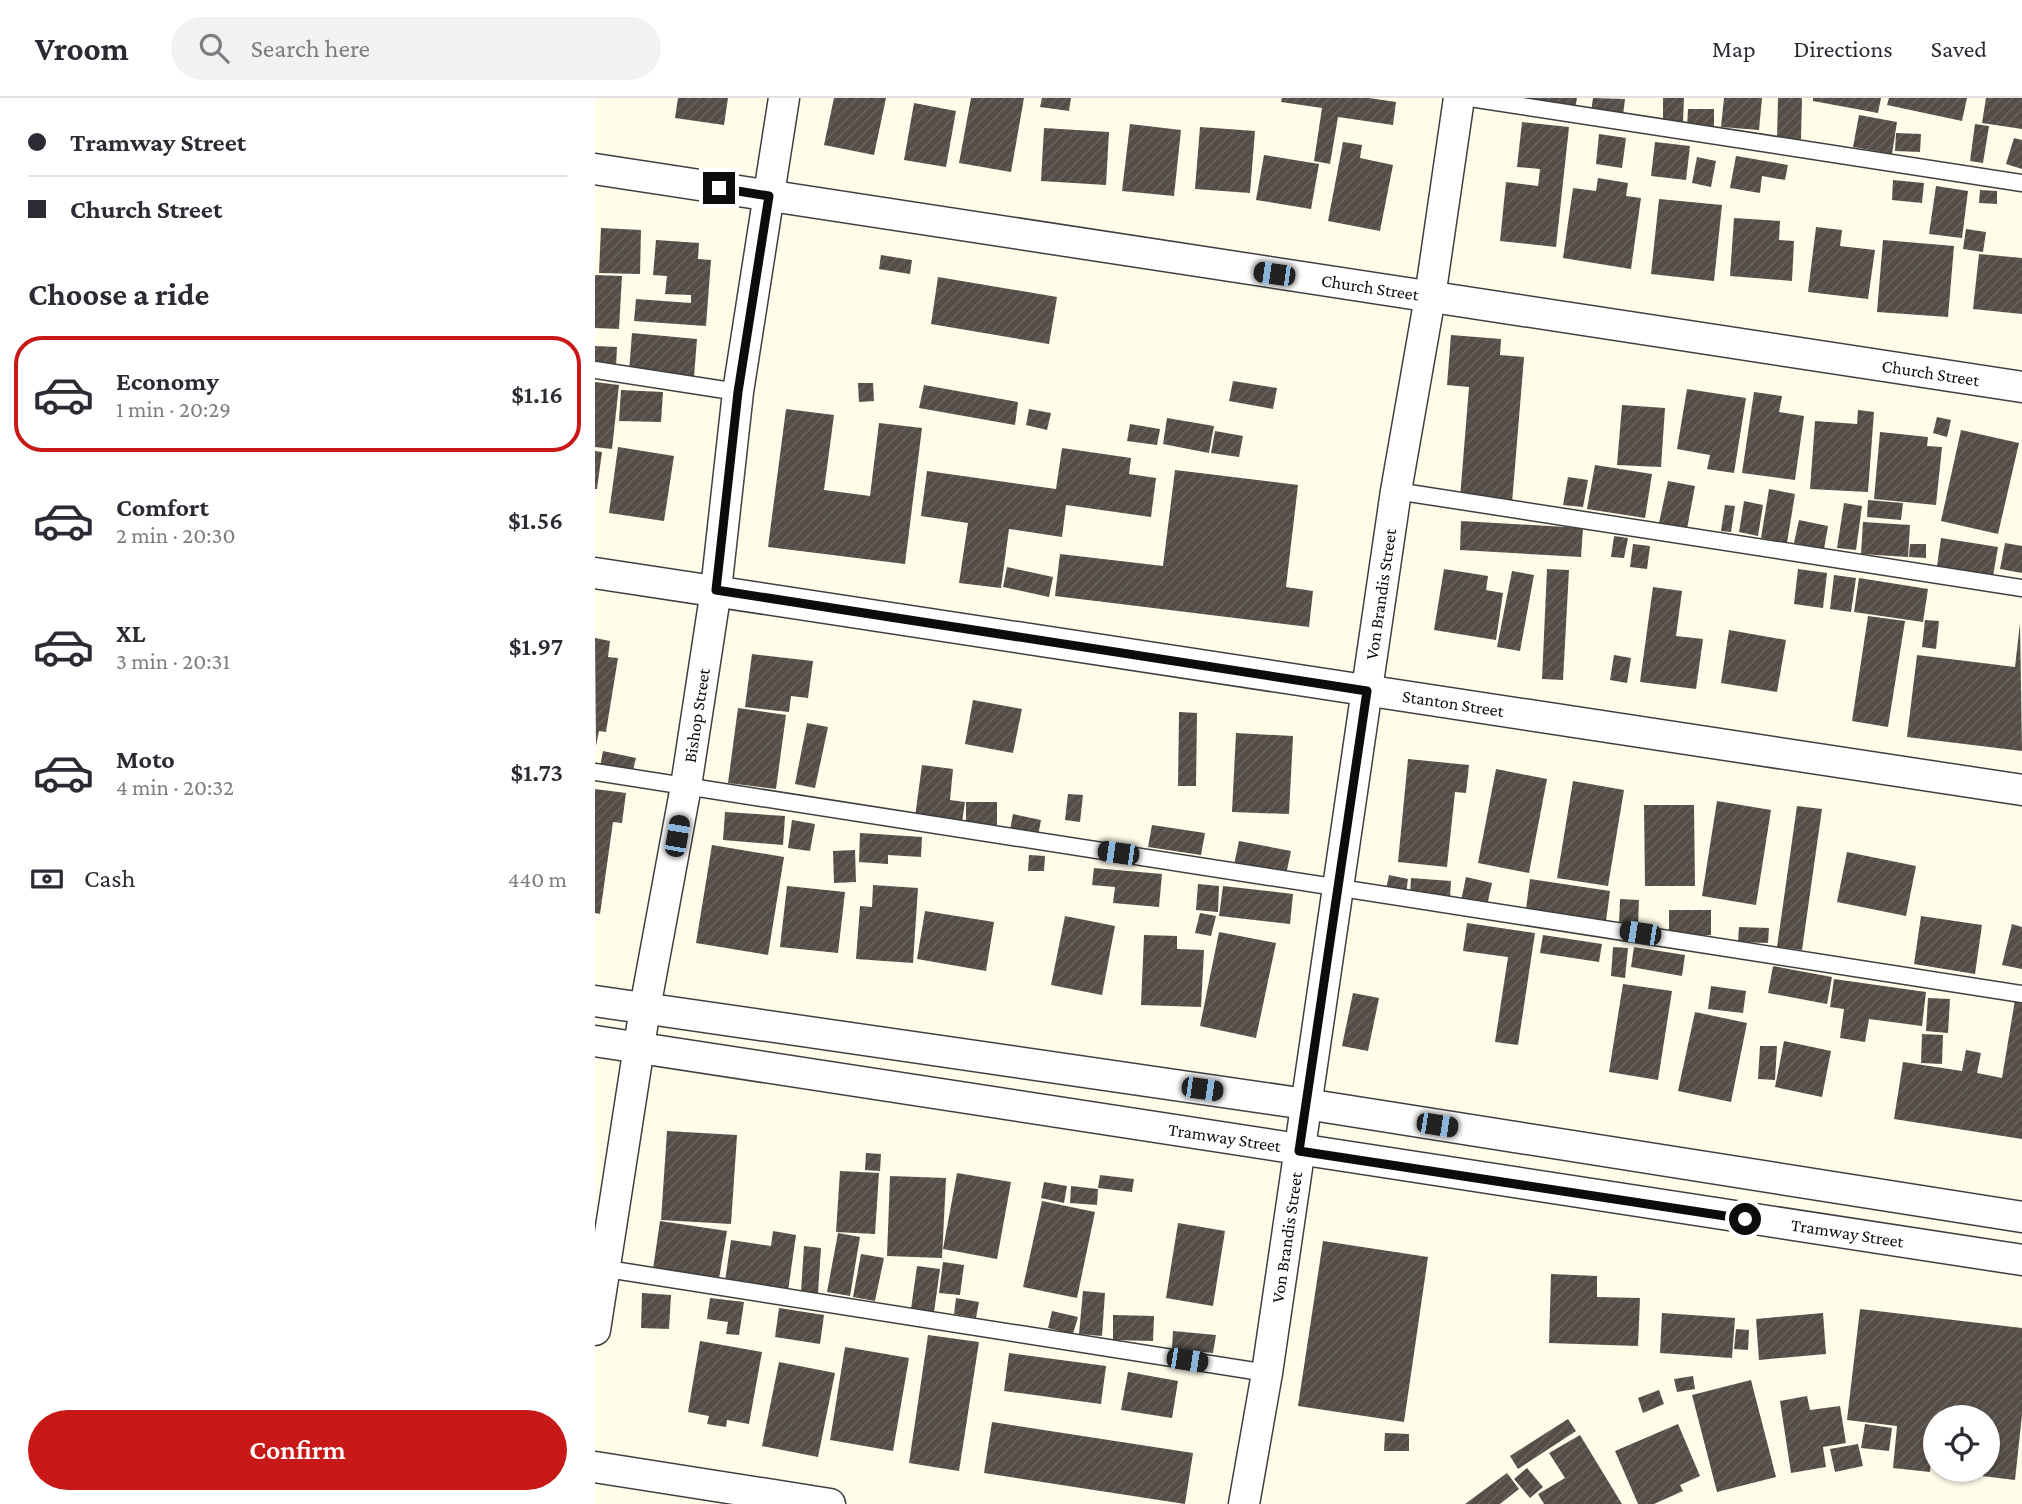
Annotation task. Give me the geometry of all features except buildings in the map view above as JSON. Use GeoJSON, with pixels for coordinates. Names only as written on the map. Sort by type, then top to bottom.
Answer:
{"type":"FeatureCollection","features":[{"type":"Feature","properties":{"kind":"street","name":"Bishop Street"},"geometry":{"type":"LineString","coordinates":[[595,1330],[600,1268],[686,786],[716,590],[738,392],[784,98]]}},
{"type":"Feature","properties":{"kind":"street","name":"Von Brandis Street"},"geometry":{"type":"LineString","coordinates":[[1244,1504],[1267,1373],[1395,491],[1430,297],[1459,98]]}},
{"type":"Feature","properties":{"kind":"street","name":"Church Street"},"geometry":{"type":"LineString","coordinates":[[595,169],[2022,387]]}},
{"type":"Feature","properties":{"kind":"street","name":"Stanton Street"},"geometry":{"type":"LineString","coordinates":[[595,573],[2022,790]]}},
{"type":"Feature","properties":{"kind":"street"},"geometry":{"type":"LineString","coordinates":[[595,1000],[969,1057],[1306,1104],[2022,1217]]}},
{"type":"Feature","properties":{"kind":"street","name":"Tramway Street"},"geometry":{"type":"LineString","coordinates":[[595,1041],[964,1100],[2022,1260]]}},
{"type":"Feature","properties":{"kind":"street"},"geometry":{"type":"LineString","coordinates":[[964,1100],[969,1057]]}},
{"type":"Feature","properties":{"kind":"street"},"geometry":{"type":"LineString","coordinates":[[1718,1215],[1728,1170]]}},
{"type":"Feature","properties":{"kind":"street"},"geometry":{"type":"LineString","coordinates":[[1880,1240],[1884,1196]]}},
{"type":"Feature","properties":{"kind":"street"},"geometry":{"type":"LineString","coordinates":[[595,1467],[830,1504]]}},
{"type":"Feature","properties":{"kind":"lane"},"geometry":{"type":"LineString","coordinates":[[1471,98],[2022,183]]}},
{"type":"Feature","properties":{"kind":"lane"},"geometry":{"type":"LineString","coordinates":[[595,370],[738,392]]}},
{"type":"Feature","properties":{"kind":"lane"},"geometry":{"type":"LineString","coordinates":[[1395,491],[2022,588]]}},
{"type":"Feature","properties":{"kind":"lane"},"geometry":{"type":"LineString","coordinates":[[595,772],[843,813],[1337,886],[2022,994]]}},
{"type":"Feature","properties":{"kind":"lane"},"geometry":{"type":"LineString","coordinates":[[600,1268],[1267,1373]]}},
{"type":"Feature","properties":{"kind":"route"},"geometry":{"type":"LineString","coordinates":[[719,188],[769,196],[738,392],[716,590],[1367,691],[1299,1151],[1745,1219]]}}]}
